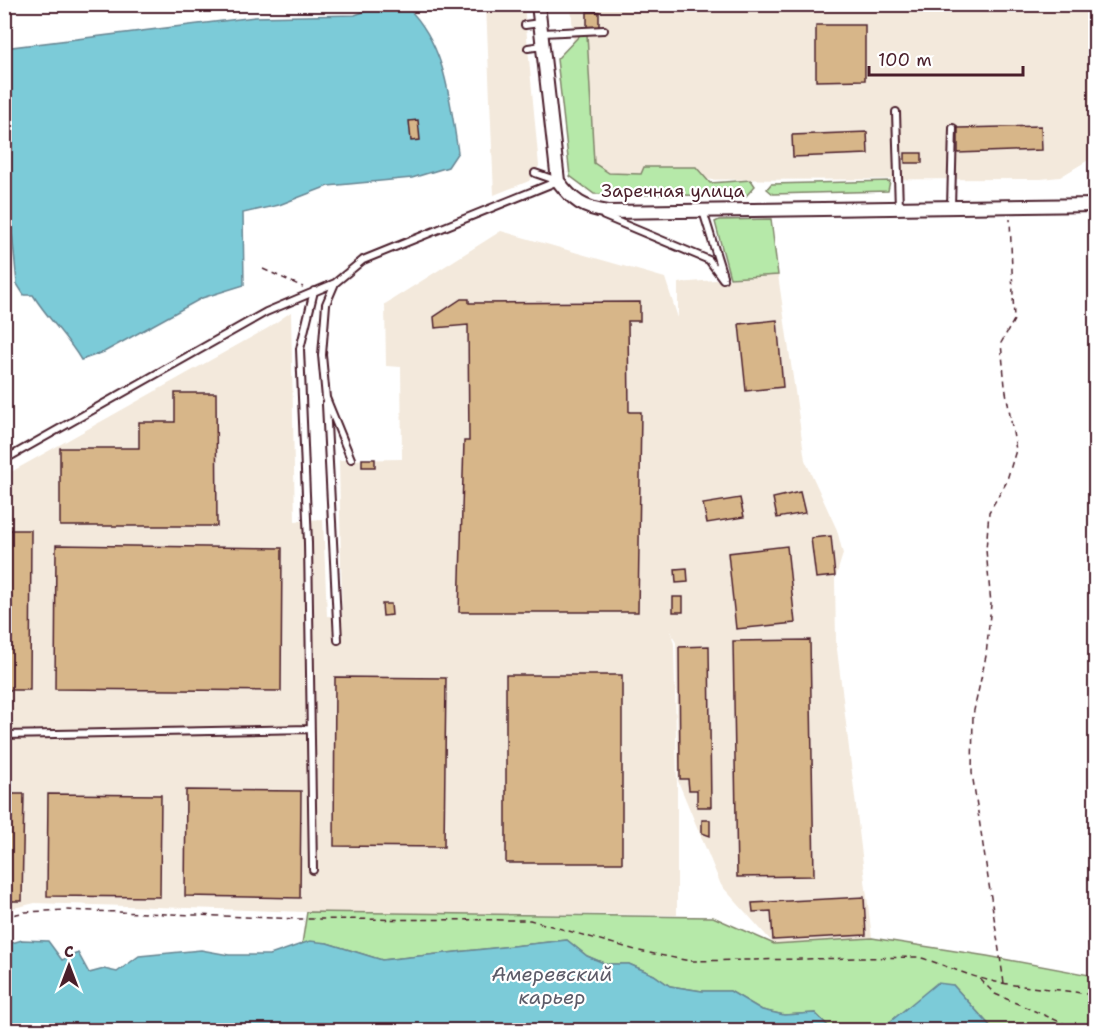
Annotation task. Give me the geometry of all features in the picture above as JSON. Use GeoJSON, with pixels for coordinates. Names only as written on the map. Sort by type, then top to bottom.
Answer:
{"type":"FeatureCollection","features":[{"type":"Feature","properties":{"kind":"street"},"geometry":{"type":"LineString","coordinates":[[538,4],[558,181]]}},
{"type":"Feature","properties":{"kind":"street","name":"Заречная улица"},"geometry":{"type":"LineString","coordinates":[[558,181],[572,199],[586,208],[608,212],[1095,205]]}},
{"type":"Feature","properties":{"kind":"lane"},"geometry":{"type":"LineString","coordinates":[[525,25],[541,28],[603,30]]}},
{"type":"Feature","properties":{"kind":"lane"},"geometry":{"type":"LineString","coordinates":[[528,48],[542,46]]}},
{"type":"Feature","properties":{"kind":"lane"},"geometry":{"type":"LineString","coordinates":[[897,112],[899,208]]}},
{"type":"Feature","properties":{"kind":"lane"},"geometry":{"type":"LineString","coordinates":[[951,207],[953,128]]}},
{"type":"Feature","properties":{"kind":"lane"},"geometry":{"type":"LineString","coordinates":[[534,173],[558,181]]}},
{"type":"Feature","properties":{"kind":"lane"},"geometry":{"type":"LineString","coordinates":[[4,460],[267,312],[335,283],[363,260],[558,181]]}},
{"type":"Feature","properties":{"kind":"lane"},"geometry":{"type":"LineString","coordinates":[[586,208],[708,260],[723,279],[703,211]]}},
{"type":"Feature","properties":{"kind":"lane"},"geometry":{"type":"LineString","coordinates":[[335,283],[326,304],[322,355],[338,640]]}},
{"type":"Feature","properties":{"kind":"lane"},"geometry":{"type":"LineString","coordinates":[[313,870],[308,543],[300,349],[314,291]]}},
{"type":"Feature","properties":{"kind":"lane"},"geometry":{"type":"LineString","coordinates":[[326,398],[351,459]]}},
{"type":"Feature","properties":{"kind":"lane"},"geometry":{"type":"LineString","coordinates":[[4,735],[310,729]]}},
{"type":"Feature","properties":{"kind":"path"},"geometry":{"type":"LineString","coordinates":[[1004,983],[972,772],[972,726],[986,656],[991,604],[986,550],[989,512],[1006,483],[1016,450],[1000,343],[1014,320],[1009,206]]}},
{"type":"Feature","properties":{"kind":"path"},"geometry":{"type":"LineString","coordinates":[[263,269],[314,291]]}},
{"type":"Feature","properties":{"kind":"path"},"geometry":{"type":"LineString","coordinates":[[4,917],[25,912],[66,910],[298,919],[530,921],[639,951],[690,961],[918,957],[945,964],[979,978],[1095,996]]}},
{"type":"Feature","properties":{"kind":"path"},"geometry":{"type":"LineString","coordinates":[[979,978],[995,994],[1079,1030]]}},
{"type":"Feature","properties":{"kind":"shaded area"},"geometry":{"type":"Polygon","coordinates":[[[486,5],[524,5],[539,166],[529,181],[494,195],[486,5]]]}},
{"type":"Feature","properties":{"kind":"shaded area"},"geometry":{"type":"Polygon","coordinates":[[[571,5],[1095,5],[1095,159],[1090,159],[1060,177],[1041,179],[604,180],[582,166],[571,5]]]}},
{"type":"Feature","properties":{"kind":"shaded area"},"geometry":{"type":"Polygon","coordinates":[[[501,231],[665,278],[678,318],[678,283],[778,275],[805,460],[837,530],[843,554],[835,579],[836,641],[872,938],[774,944],[721,885],[678,781],[676,643],[670,629],[674,644],[677,915],[307,912],[35,903],[5,910],[4,476],[268,328],[291,312],[295,521],[323,519],[327,616],[342,617],[339,460],[402,459],[401,367],[386,366],[385,304],[501,231]]]}},
{"type":"Feature","properties":{"kind":"green space"},"geometry":{"type":"Polygon","coordinates":[[[581,34],[587,34],[594,163],[609,173],[641,174],[644,167],[696,167],[710,183],[751,180],[755,186],[746,196],[594,194],[570,176],[557,59],[581,34]]]}},
{"type":"Feature","properties":{"kind":"green space"},"geometry":{"type":"Polygon","coordinates":[[[890,181],[888,191],[773,194],[767,189],[771,184],[890,181]]]}},
{"type":"Feature","properties":{"kind":"green space"},"geometry":{"type":"Polygon","coordinates":[[[771,219],[778,275],[730,278],[715,222],[771,219]]]}},
{"type":"Feature","properties":{"kind":"green space"},"geometry":{"type":"Polygon","coordinates":[[[307,912],[713,917],[774,944],[872,938],[1095,976],[1095,1030],[992,1028],[953,985],[880,1030],[832,1030],[815,1013],[784,1015],[762,1010],[730,991],[702,991],[670,986],[654,975],[629,964],[606,964],[587,956],[567,940],[382,960],[327,943],[302,944],[307,912]]]}},
{"type":"Feature","properties":{"kind":"water"},"geometry":{"type":"Polygon","coordinates":[[[407,7],[420,22],[430,39],[438,56],[449,94],[458,152],[448,167],[412,178],[328,186],[279,205],[243,213],[244,285],[202,298],[104,352],[81,360],[33,295],[24,295],[17,284],[5,177],[4,48],[255,17],[355,15],[374,8],[407,7]]]}},
{"type":"Feature","properties":{"kind":"water","name":"Амеревский карьер"},"geometry":{"type":"Polygon","coordinates":[[[22,940],[48,941],[62,960],[78,953],[89,973],[104,969],[117,972],[139,956],[201,950],[229,955],[270,955],[310,941],[327,943],[382,960],[567,940],[587,956],[606,964],[629,964],[654,975],[670,986],[702,991],[730,991],[762,1010],[784,1015],[815,1013],[832,1030],[5,1030],[5,945],[22,940]]]}},
{"type":"Feature","properties":{"kind":"water"},"geometry":{"type":"Polygon","coordinates":[[[937,983],[953,985],[992,1028],[1003,1030],[880,1030],[937,983]]]}},
{"type":"Feature","properties":{"kind":"building"},"geometry":{"type":"Polygon","coordinates":[[[587,12],[599,12],[599,27],[587,27],[587,12]]]}},
{"type":"Feature","properties":{"kind":"building"},"geometry":{"type":"Polygon","coordinates":[[[816,25],[865,25],[865,80],[816,81],[816,25]]]}},
{"type":"Feature","properties":{"kind":"building"},"geometry":{"type":"Polygon","coordinates":[[[418,120],[420,140],[411,141],[409,121],[418,120]]]}},
{"type":"Feature","properties":{"kind":"building"},"geometry":{"type":"Polygon","coordinates":[[[1041,126],[1042,150],[958,153],[958,128],[1041,126]]]}},
{"type":"Feature","properties":{"kind":"building"},"geometry":{"type":"Polygon","coordinates":[[[867,132],[868,154],[793,157],[792,135],[867,132]]]}},
{"type":"Feature","properties":{"kind":"building"},"geometry":{"type":"Polygon","coordinates":[[[905,153],[922,153],[922,163],[905,163],[905,153]]]}},
{"type":"Feature","properties":{"kind":"building"},"geometry":{"type":"Polygon","coordinates":[[[461,299],[469,299],[469,303],[640,302],[640,321],[628,321],[629,412],[641,412],[638,612],[459,612],[464,441],[469,441],[468,325],[435,328],[434,317],[461,299]]]}},
{"type":"Feature","properties":{"kind":"building"},"geometry":{"type":"Polygon","coordinates":[[[777,320],[783,387],[746,391],[739,324],[777,320]]]}},
{"type":"Feature","properties":{"kind":"building"},"geometry":{"type":"Polygon","coordinates":[[[175,393],[216,393],[217,526],[60,526],[60,448],[139,448],[139,422],[175,422],[175,393]]]}},
{"type":"Feature","properties":{"kind":"building"},"geometry":{"type":"Polygon","coordinates":[[[362,459],[375,459],[375,467],[362,467],[362,459]]]}},
{"type":"Feature","properties":{"kind":"building"},"geometry":{"type":"Polygon","coordinates":[[[800,492],[805,513],[777,518],[773,498],[800,492]]]}},
{"type":"Feature","properties":{"kind":"building"},"geometry":{"type":"Polygon","coordinates":[[[740,498],[744,517],[707,523],[703,504],[740,498]]]}},
{"type":"Feature","properties":{"kind":"building"},"geometry":{"type":"Polygon","coordinates":[[[4,530],[31,530],[30,690],[4,690],[4,530]]]}},
{"type":"Feature","properties":{"kind":"building"},"geometry":{"type":"Polygon","coordinates":[[[831,536],[835,576],[816,578],[811,538],[831,536]]]}},
{"type":"Feature","properties":{"kind":"building"},"geometry":{"type":"Polygon","coordinates":[[[56,545],[282,548],[281,691],[55,689],[56,545]]]}},
{"type":"Feature","properties":{"kind":"building"},"geometry":{"type":"Polygon","coordinates":[[[787,546],[795,623],[736,629],[728,553],[787,546]]]}},
{"type":"Feature","properties":{"kind":"building"},"geometry":{"type":"Polygon","coordinates":[[[687,568],[688,582],[676,583],[675,569],[687,568]]]}},
{"type":"Feature","properties":{"kind":"building"},"geometry":{"type":"Polygon","coordinates":[[[673,597],[683,597],[683,612],[673,612],[673,597]]]}},
{"type":"Feature","properties":{"kind":"building"},"geometry":{"type":"Polygon","coordinates":[[[382,604],[391,604],[392,615],[383,616],[382,604]]]}},
{"type":"Feature","properties":{"kind":"building"},"geometry":{"type":"Polygon","coordinates":[[[810,640],[814,876],[737,877],[733,641],[810,640]]]}},
{"type":"Feature","properties":{"kind":"building"},"geometry":{"type":"Polygon","coordinates":[[[709,646],[711,807],[697,807],[697,790],[689,790],[688,779],[680,779],[679,647],[709,646]]]}},
{"type":"Feature","properties":{"kind":"building"},"geometry":{"type":"Polygon","coordinates":[[[506,675],[622,675],[622,863],[506,863],[506,675]]]}},
{"type":"Feature","properties":{"kind":"building"},"geometry":{"type":"Polygon","coordinates":[[[335,677],[446,678],[444,847],[334,846],[335,677]]]}},
{"type":"Feature","properties":{"kind":"building"},"geometry":{"type":"Polygon","coordinates":[[[186,790],[301,791],[300,898],[185,896],[186,790]]]}},
{"type":"Feature","properties":{"kind":"building"},"geometry":{"type":"Polygon","coordinates":[[[4,794],[24,794],[22,901],[4,901],[4,794]]]}},
{"type":"Feature","properties":{"kind":"building"},"geometry":{"type":"Polygon","coordinates":[[[48,794],[161,795],[160,897],[47,896],[48,794]]]}},
{"type":"Feature","properties":{"kind":"building"},"geometry":{"type":"Polygon","coordinates":[[[702,820],[710,820],[710,836],[702,833],[702,820]]]}},
{"type":"Feature","properties":{"kind":"building"},"geometry":{"type":"Polygon","coordinates":[[[864,897],[866,935],[773,940],[771,911],[753,912],[752,903],[864,897]]]}}]}
